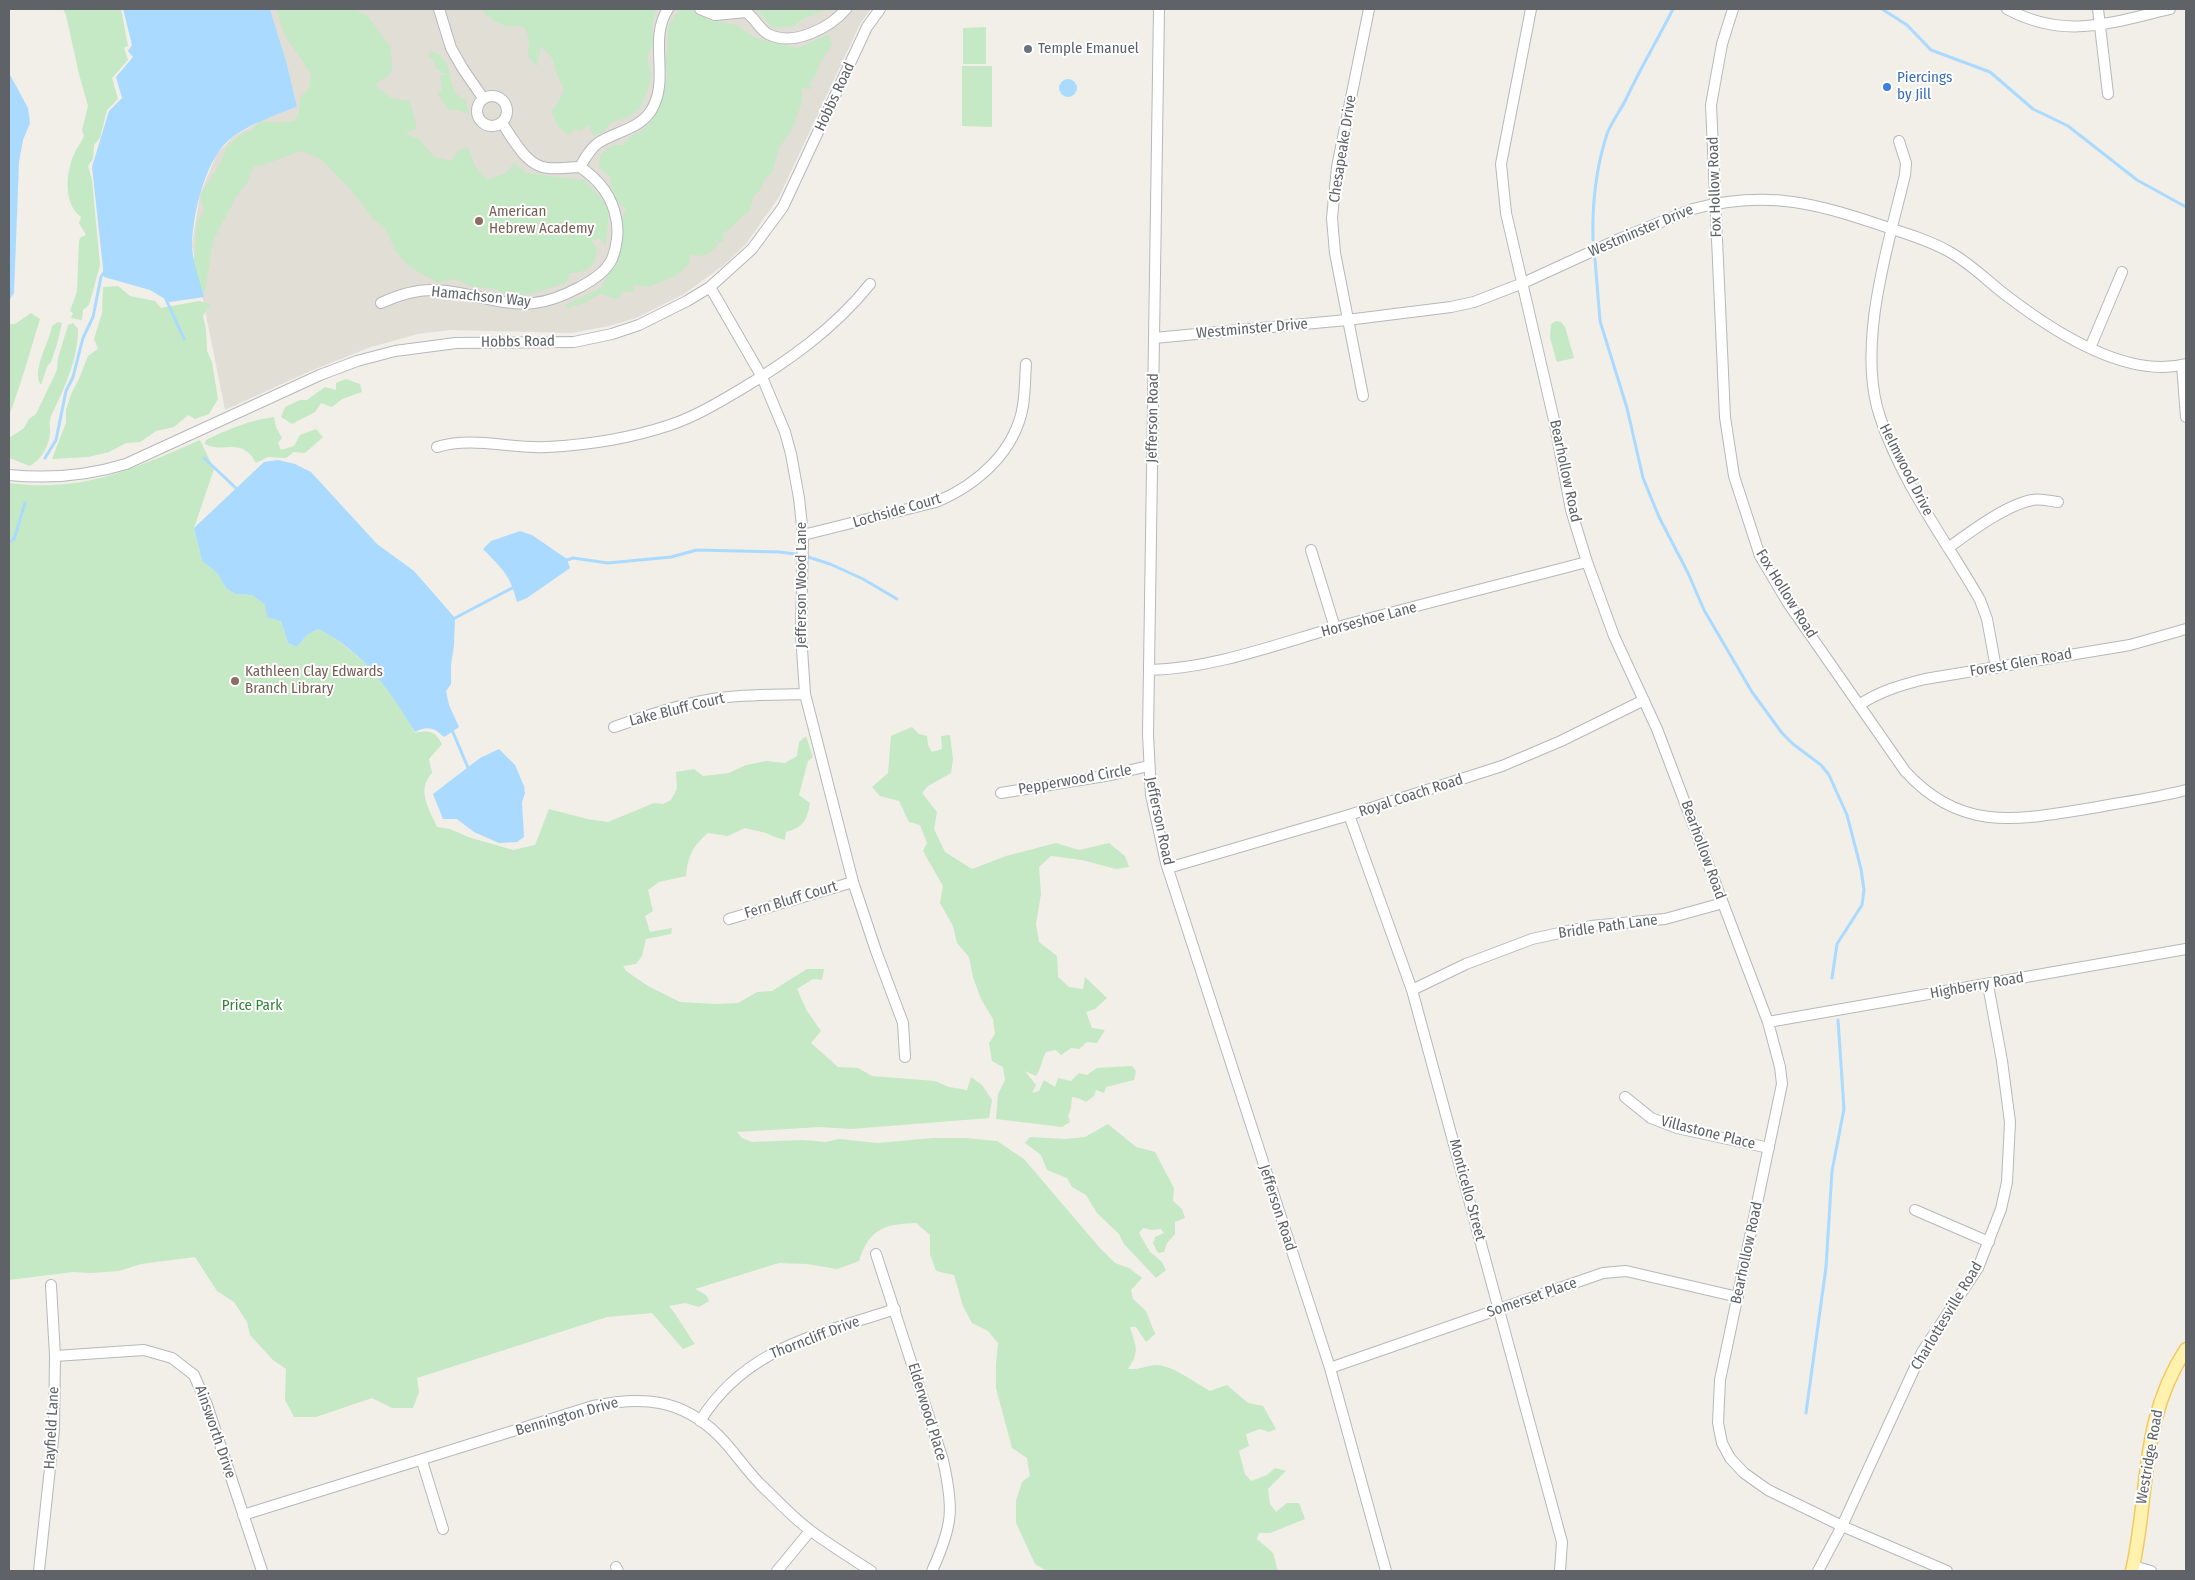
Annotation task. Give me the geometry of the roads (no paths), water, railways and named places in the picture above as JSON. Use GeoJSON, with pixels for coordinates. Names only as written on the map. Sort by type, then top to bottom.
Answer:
{"type":"FeatureCollection","features":[{"type":"Feature","properties":{"kind":"main road","name":"Westridge Road"},"geometry":{"type":"LineString","coordinates":[[2133,1569],[2147,1458],[2155,1416],[2170,1378],[2186,1350]]}},
{"type":"Feature","properties":{"kind":"street"},"geometry":{"type":"LineString","coordinates":[[439,9],[451,48],[462,69],[484,98]]}},
{"type":"Feature","properties":{"kind":"street"},"geometry":{"type":"LineString","coordinates":[[502,123],[534,164],[548,168],[580,167],[598,143],[641,122],[653,108],[660,80],[660,29],[668,9]]}},
{"type":"Feature","properties":{"kind":"street"},"geometry":{"type":"LineString","coordinates":[[700,9],[715,15],[746,12],[764,32],[786,39],[814,32],[846,9]]}},
{"type":"Feature","properties":{"kind":"street","name":"Hobbs Road"},"geometry":{"type":"LineString","coordinates":[[9,475],[66,476],[101,471],[126,464],[320,375],[358,361],[395,351],[456,343],[574,342],[612,334],[665,313],[710,287],[752,250],[783,207],[867,27],[880,9]]}},
{"type":"Feature","properties":{"kind":"street","name":"Jefferson Road"},"geometry":{"type":"LineString","coordinates":[[1159,9],[1148,766],[1151,795],[1168,868],[1330,1368],[1386,1571]]}},
{"type":"Feature","properties":{"kind":"street","name":"Chesapeake Drive"},"geometry":{"type":"LineString","coordinates":[[1363,396],[1335,253],[1332,218],[1337,166],[1366,9]]}},
{"type":"Feature","properties":{"kind":"street","name":"Bearhollow Road"},"geometry":{"type":"LineString","coordinates":[[1531,9],[1510,110],[1502,164],[1506,213],[1554,420],[1571,510],[1587,562],[1614,636],[1657,729],[1768,1022],[1780,1067],[1782,1084],[1720,1380],[1718,1423],[1722,1443],[1730,1458],[1744,1473],[1768,1490],[1842,1526],[1947,1571]]}},
{"type":"Feature","properties":{"kind":"street","name":"Fox Hollow Road"},"geometry":{"type":"LineString","coordinates":[[1732,9],[1722,44],[1711,105],[1725,417],[1734,476],[1760,556],[1788,603],[1905,771],[1920,787],[1963,812],[1998,819],[2034,817],[2186,790]]}},
{"type":"Feature","properties":{"kind":"street"},"geometry":{"type":"LineString","coordinates":[[2007,9],[2044,24],[2066,27],[2100,25],[2170,9]]}},
{"type":"Feature","properties":{"kind":"street"},"geometry":{"type":"LineString","coordinates":[[2098,9],[2108,94]]}},
{"type":"Feature","properties":{"kind":"street"},"geometry":{"type":"LineString","coordinates":[[498,97],[505,103],[508,112],[502,123],[490,127],[481,122],[477,107],[484,98],[498,97]]}},
{"type":"Feature","properties":{"kind":"street","name":"Helmwood Drive"},"geometry":{"type":"LineString","coordinates":[[1899,141],[1906,162],[1905,175],[1874,314],[1871,344],[1874,392],[1879,416],[1912,489],[1980,600],[1987,619],[1996,668]]}},
{"type":"Feature","properties":{"kind":"street","name":"Hamachson Way"},"geometry":{"type":"LineString","coordinates":[[381,303],[400,295],[432,290],[504,302],[535,304],[562,296],[594,279],[612,261],[617,240],[617,222],[604,189],[589,173],[580,167]]}},
{"type":"Feature","properties":{"kind":"street","name":"Westminster Drive"},"geometry":{"type":"LineString","coordinates":[[1154,338],[1347,320],[1451,307],[1474,302],[1523,283],[1665,219],[1716,203],[1770,198],[1795,201],[1857,216],[1922,238],[1949,251],[2043,321],[2111,358],[2139,365],[2184,364]]}},
{"type":"Feature","properties":{"kind":"street"},"geometry":{"type":"LineString","coordinates":[[2090,348],[2122,272]]}},
{"type":"Feature","properties":{"kind":"street"},"geometry":{"type":"LineString","coordinates":[[437,447],[456,442],[546,447],[597,442],[670,425],[696,415],[762,377],[830,327],[855,303],[870,284]]}},
{"type":"Feature","properties":{"kind":"street","name":"Jefferson Wood Lane"},"geometry":{"type":"LineString","coordinates":[[710,287],[762,377],[785,432],[791,454],[800,498],[803,535],[800,634],[806,694]]}},
{"type":"Feature","properties":{"kind":"street","name":"Lochside Court"},"geometry":{"type":"LineString","coordinates":[[803,535],[936,502],[952,495],[983,474],[998,458],[1014,434],[1023,407],[1026,364]]}},
{"type":"Feature","properties":{"kind":"street"},"geometry":{"type":"LineString","coordinates":[[2184,364],[2186,417]]}},
{"type":"Feature","properties":{"kind":"street"},"geometry":{"type":"LineString","coordinates":[[1948,548],[1978,526],[2017,505],[2033,499],[2058,502]]}},
{"type":"Feature","properties":{"kind":"street"},"geometry":{"type":"LineString","coordinates":[[1311,550],[1334,628]]}},
{"type":"Feature","properties":{"kind":"street","name":"Horseshoe Lane"},"geometry":{"type":"LineString","coordinates":[[1150,670],[1181,669],[1218,661],[1334,628],[1587,562]]}},
{"type":"Feature","properties":{"kind":"street","name":"Forest Glen Road"},"geometry":{"type":"LineString","coordinates":[[1859,705],[1874,695],[1894,686],[1925,679],[2130,645],[2186,629]]}},
{"type":"Feature","properties":{"kind":"street"},"geometry":{"type":"LineString","coordinates":[[806,694],[853,882],[903,1024],[905,1057]]}},
{"type":"Feature","properties":{"kind":"street","name":"Lake Bluff Court"},"geometry":{"type":"LineString","coordinates":[[614,727],[666,710],[732,696],[806,694]]}},
{"type":"Feature","properties":{"kind":"street","name":"Royal Coach Road"},"geometry":{"type":"LineString","coordinates":[[1168,868],[1349,815],[1502,766],[1561,741],[1644,700]]}},
{"type":"Feature","properties":{"kind":"street","name":"Pepperwood Circle"},"geometry":{"type":"LineString","coordinates":[[1001,793],[1111,775],[1148,766]]}},
{"type":"Feature","properties":{"kind":"street","name":"Monticello Street"},"geometry":{"type":"LineString","coordinates":[[1349,815],[1412,990],[1562,1542],[1560,1571]]}},
{"type":"Feature","properties":{"kind":"street","name":"Fern Bluff Court"},"geometry":{"type":"LineString","coordinates":[[729,918],[853,882]]}},
{"type":"Feature","properties":{"kind":"street","name":"Bridle Path Lane"},"geometry":{"type":"LineString","coordinates":[[1412,990],[1466,964],[1532,939],[1591,926],[1665,919],[1723,903]]}},
{"type":"Feature","properties":{"kind":"street","name":"Highberry Road"},"geometry":{"type":"LineString","coordinates":[[1768,1022],[2186,949]]}},
{"type":"Feature","properties":{"kind":"street","name":"Charlottesville Road"},"geometry":{"type":"LineString","coordinates":[[1818,1571],[1842,1526],[1922,1352],[1978,1268],[1989,1242],[2008,1182],[2010,1122],[2002,1061],[1988,984]]}},
{"type":"Feature","properties":{"kind":"street","name":"Villastone Place"},"geometry":{"type":"LineString","coordinates":[[1625,1097],[1651,1118],[1677,1128],[1769,1148]]}},
{"type":"Feature","properties":{"kind":"street"},"geometry":{"type":"LineString","coordinates":[[1915,1210],[1989,1242]]}},
{"type":"Feature","properties":{"kind":"street","name":"Elderwood Place"},"geometry":{"type":"LineString","coordinates":[[876,1254],[943,1460],[949,1486],[951,1516],[947,1535],[932,1571]]}},
{"type":"Feature","properties":{"kind":"street","name":"Somerset Place"},"geometry":{"type":"LineString","coordinates":[[1330,1368],[1500,1311],[1603,1273],[1626,1271],[1738,1296]]}},
{"type":"Feature","properties":{"kind":"street","name":"Hayfield Lane"},"geometry":{"type":"LineString","coordinates":[[39,1571],[54,1430],[55,1356],[51,1285]]}},
{"type":"Feature","properties":{"kind":"street","name":"Thorncliff Drive"},"geometry":{"type":"LineString","coordinates":[[700,1421],[713,1400],[740,1374],[757,1361],[781,1348],[895,1309]]}},
{"type":"Feature","properties":{"kind":"street","name":"Ainsworth Drive"},"geometry":{"type":"LineString","coordinates":[[55,1356],[144,1350],[172,1358],[194,1375],[208,1405],[262,1571]]}},
{"type":"Feature","properties":{"kind":"street","name":"Bennington Drive"},"geometry":{"type":"LineString","coordinates":[[243,1515],[422,1461],[593,1406],[621,1400],[655,1400],[681,1410],[700,1421],[718,1435],[760,1484],[810,1531],[871,1571]]}},
{"type":"Feature","properties":{"kind":"street"},"geometry":{"type":"LineString","coordinates":[[422,1461],[443,1529]]}},
{"type":"Feature","properties":{"kind":"street"},"geometry":{"type":"LineString","coordinates":[[777,1571],[810,1531]]}},
{"type":"Feature","properties":{"kind":"street"},"geometry":{"type":"LineString","coordinates":[[2133,1569],[2151,1571]]}},
{"type":"Feature","properties":{"kind":"water"},"geometry":{"type":"Polygon","coordinates":[[[123,9],[270,9],[287,64],[297,107],[256,123],[234,136],[216,156],[203,185],[195,216],[192,251],[204,297],[170,302],[150,290],[104,277],[92,167],[109,111],[122,98],[116,77],[133,57],[128,51],[132,45],[123,9]]]}},
{"type":"Feature","properties":{"kind":"water"},"geometry":{"type":"Polygon","coordinates":[[[9,73],[28,108],[30,123],[23,140],[19,162],[14,293],[9,301],[9,73]]]}},
{"type":"Feature","properties":{"kind":"water"},"geometry":{"type":"Polygon","coordinates":[[[1068,79],[1074,82],[1077,88],[1074,94],[1068,97],[1062,94],[1059,88],[1062,82],[1068,79]]]}},
{"type":"Feature","properties":{"kind":"water"},"geometry":{"type":"Polygon","coordinates":[[[278,460],[295,464],[311,472],[377,544],[414,571],[455,618],[451,684],[446,691],[449,705],[459,727],[444,737],[431,728],[415,732],[374,673],[362,660],[334,638],[318,629],[307,635],[297,647],[288,643],[281,621],[267,617],[265,605],[252,595],[235,594],[226,588],[217,573],[202,561],[194,528],[264,462],[278,460]]]}},
{"type":"Feature","properties":{"kind":"water"},"geometry":{"type":"Polygon","coordinates":[[[520,531],[532,535],[567,559],[570,568],[527,598],[517,602],[508,578],[483,549],[491,541],[520,531]]]}},
{"type":"Feature","properties":{"kind":"water"},"geometry":{"type":"Polygon","coordinates":[[[499,749],[515,765],[524,786],[525,793],[522,802],[524,837],[517,842],[499,843],[474,832],[457,819],[443,819],[433,794],[480,758],[499,749]]]}},
{"type":"Feature","properties":{"kind":"waterway"},"geometry":{"type":"LineString","coordinates":[[1593,240],[1595,187],[1607,134],[1673,9]]}},
{"type":"Feature","properties":{"kind":"waterway"},"geometry":{"type":"LineString","coordinates":[[1882,9],[1907,25],[1931,50],[1990,72],[2033,109],[2068,126],[2137,180],[2186,207]]}},
{"type":"Feature","properties":{"kind":"waterway"},"geometry":{"type":"LineString","coordinates":[[1595,259],[1600,321],[1627,408],[1643,478],[1659,517],[1688,573],[1704,610],[1752,692],[1782,733],[1793,744],[1821,765],[1829,775],[1847,815],[1861,869],[1864,890],[1862,905],[1837,944],[1832,978]]}},
{"type":"Feature","properties":{"kind":"waterway"},"geometry":{"type":"LineString","coordinates":[[45,458],[56,440],[66,391],[73,377],[83,338],[93,317],[101,277],[105,271]]}},
{"type":"Feature","properties":{"kind":"waterway"},"geometry":{"type":"LineString","coordinates":[[165,297],[184,339]]}},
{"type":"Feature","properties":{"kind":"waterway"},"geometry":{"type":"LineString","coordinates":[[204,458],[238,490]]}},
{"type":"Feature","properties":{"kind":"waterway"},"geometry":{"type":"LineString","coordinates":[[9,542],[14,539],[25,503]]}},
{"type":"Feature","properties":{"kind":"waterway"},"geometry":{"type":"LineString","coordinates":[[564,561],[573,558],[608,563],[671,557],[697,550],[780,552],[802,555],[830,564],[863,579],[897,599]]}},
{"type":"Feature","properties":{"kind":"waterway"},"geometry":{"type":"LineString","coordinates":[[453,619],[516,586]]}},
{"type":"Feature","properties":{"kind":"waterway"},"geometry":{"type":"LineString","coordinates":[[452,730],[469,770]]}},
{"type":"Feature","properties":{"kind":"waterway"},"geometry":{"type":"LineString","coordinates":[[1806,1413],[1826,1267],[1832,1171],[1844,1109],[1838,1020]]}},
{"type":"Feature","properties":{"kind":"place","name":"Temple Emanuel"},"geometry":{"type":"Point","coordinates":[1028,49]}},
{"type":"Feature","properties":{"kind":"place","name":"Piercings by Jill"},"geometry":{"type":"Point","coordinates":[1887,87]}},
{"type":"Feature","properties":{"kind":"place","name":"American Hebrew Academy"},"geometry":{"type":"Point","coordinates":[479,221]}},
{"type":"Feature","properties":{"kind":"place","name":"Kathleen Clay Edwards Branch Library"},"geometry":{"type":"Point","coordinates":[235,681]}},
{"type":"Feature","properties":{"kind":"park label","name":"Price Park"},"geometry":{"type":"Point","coordinates":[252,1006]}}]}
